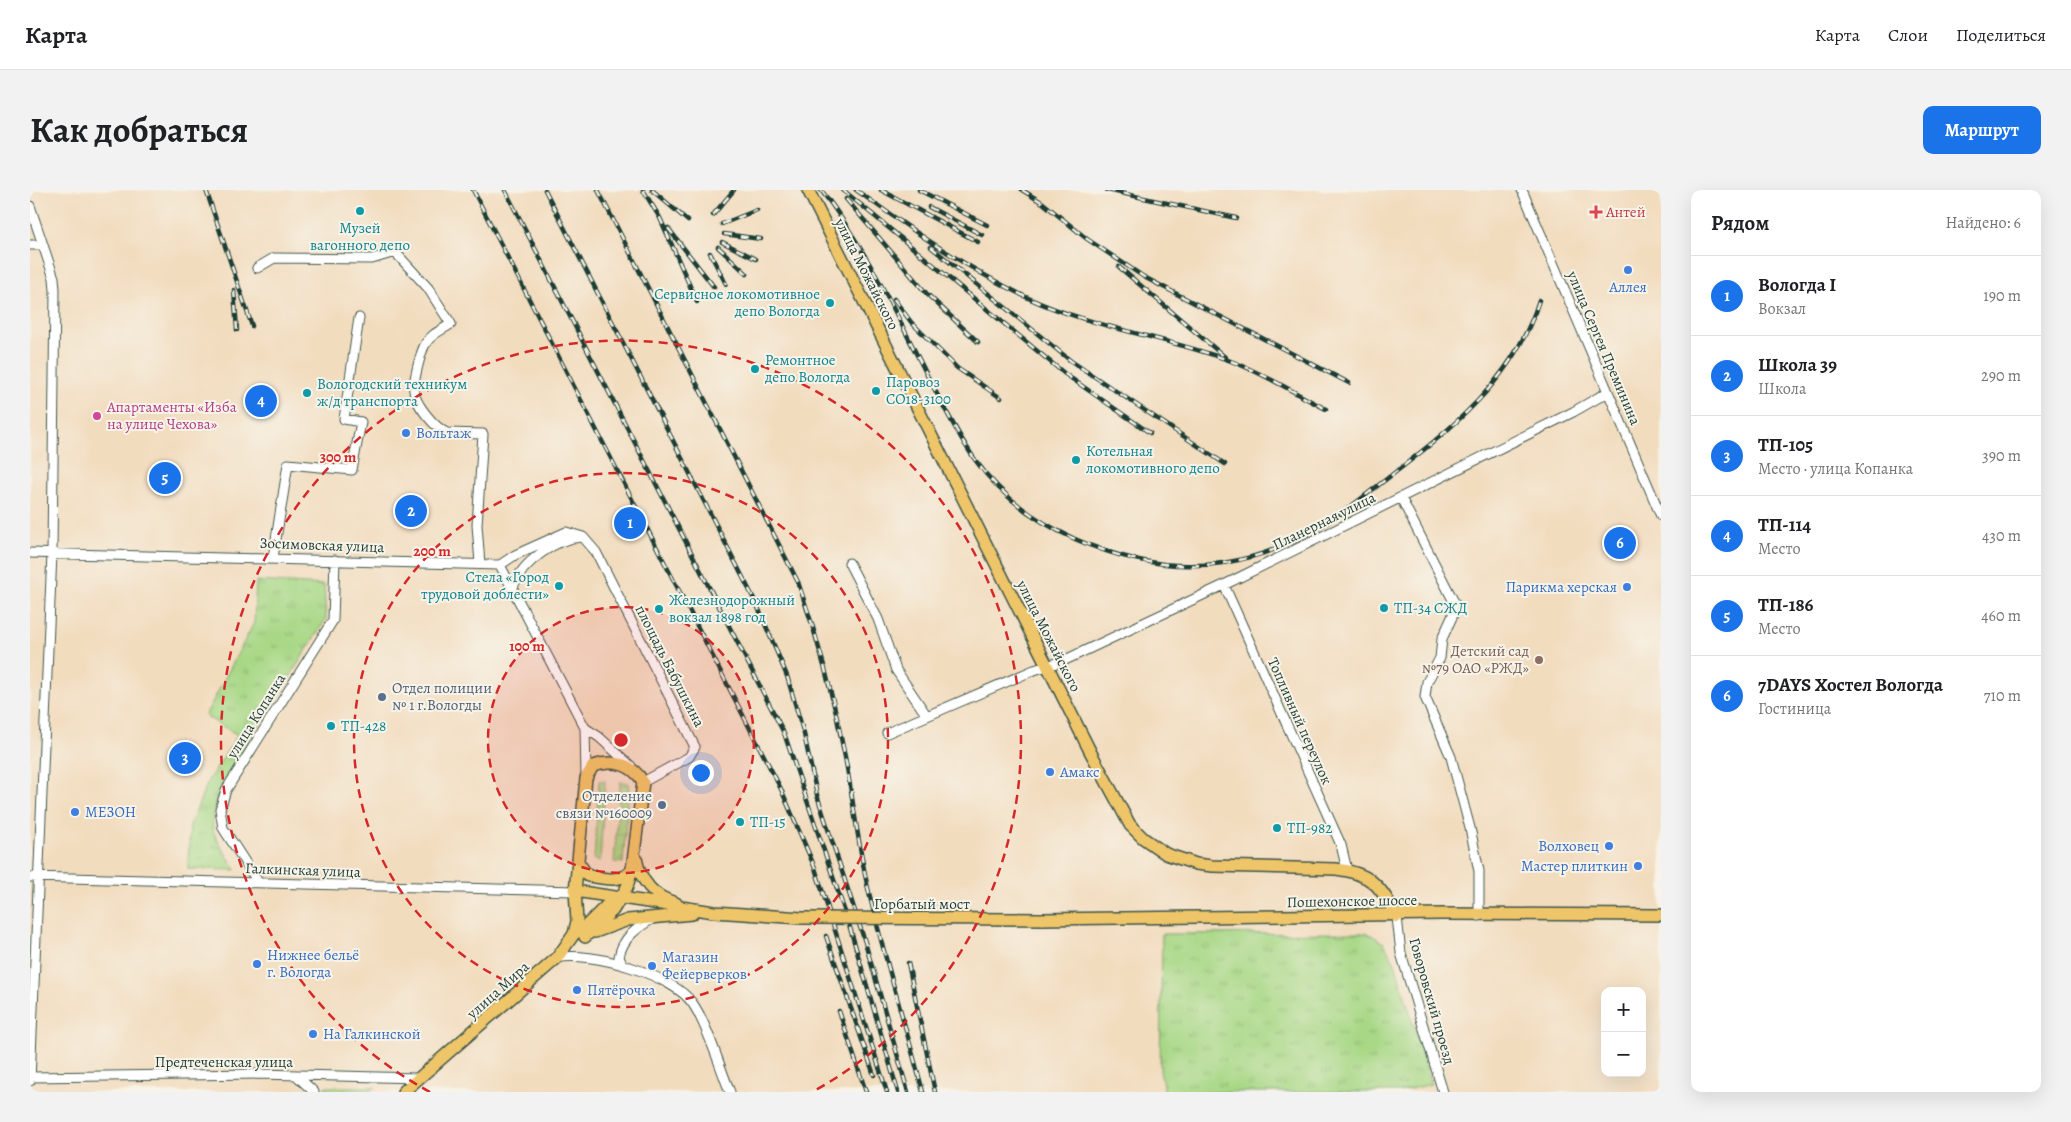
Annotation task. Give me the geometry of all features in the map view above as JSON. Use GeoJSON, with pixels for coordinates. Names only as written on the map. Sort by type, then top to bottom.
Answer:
{"type":"FeatureCollection","features":[{"type":"Feature","properties":{"kind":"main road","name":"улица Можайского"},"geometry":{"type":"LineString","coordinates":[[808,190],[1120,808],[1136,832],[1153,846],[1180,859],[1212,866],[1347,870],[1358,872],[1378,886],[1397,917]]}},
{"type":"Feature","properties":{"kind":"main road"},"geometry":{"type":"LineString","coordinates":[[557,958],[585,937],[621,900],[632,869],[643,785],[634,769],[624,765],[600,763],[593,766],[586,778],[574,891],[621,900],[714,912]]}},
{"type":"Feature","properties":{"kind":"main road"},"geometry":{"type":"LineString","coordinates":[[635,850],[639,869],[651,889],[672,902],[714,912]]}},
{"type":"Feature","properties":{"kind":"main road"},"geometry":{"type":"LineString","coordinates":[[578,862],[588,876],[618,880],[625,878],[632,869]]}},
{"type":"Feature","properties":{"kind":"main road","name":"улица Мира"},"geometry":{"type":"LineString","coordinates":[[403,1092],[557,958],[574,934],[577,921],[574,891]]}},
{"type":"Feature","properties":{"kind":"main road"},"geometry":{"type":"LineString","coordinates":[[568,944],[608,904],[621,900]]}},
{"type":"Feature","properties":{"kind":"main road"},"geometry":{"type":"LineString","coordinates":[[585,937],[606,926],[628,920],[714,912]]}},
{"type":"Feature","properties":{"kind":"main road","name":"Горбатый мост"},"geometry":{"type":"LineString","coordinates":[[714,912],[802,918],[1042,919]]}},
{"type":"Feature","properties":{"kind":"main road","name":"Пошехонское шоссе"},"geometry":{"type":"LineString","coordinates":[[1042,919],[1661,915]]}},
{"type":"Feature","properties":{"kind":"street","name":"улица Сергея Преминина"},"geometry":{"type":"LineString","coordinates":[[1522,190],[1661,516]]}},
{"type":"Feature","properties":{"kind":"street"},"geometry":{"type":"LineString","coordinates":[[30,206],[55,290],[52,553],[34,877],[30,1081]]}},
{"type":"Feature","properties":{"kind":"street"},"geometry":{"type":"LineString","coordinates":[[30,245],[43,246]]}},
{"type":"Feature","properties":{"kind":"street"},"geometry":{"type":"LineString","coordinates":[[258,268],[274,258],[372,259],[395,252],[428,288],[451,324],[432,336],[423,348],[414,394],[432,423],[441,431],[447,433],[483,434],[477,525],[480,564]]}},
{"type":"Feature","properties":{"kind":"street"},"geometry":{"type":"LineString","coordinates":[[273,558],[288,464],[352,470],[361,422],[344,419],[359,318]]}},
{"type":"Feature","properties":{"kind":"street","name":"Планерная улица"},"geometry":{"type":"LineString","coordinates":[[887,733],[1034,670],[1048,667],[1224,585],[1401,498],[1608,392]]}},
{"type":"Feature","properties":{"kind":"street"},"geometry":{"type":"LineString","coordinates":[[1401,498],[1454,602],[1453,615],[1442,639],[1440,658],[1427,682],[1425,697],[1451,757],[1470,828],[1479,871],[1479,916]]}},
{"type":"Feature","properties":{"kind":"street"},"geometry":{"type":"LineString","coordinates":[[583,537],[572,533],[560,533],[515,555],[500,565],[585,728],[586,778]]}},
{"type":"Feature","properties":{"kind":"street"},"geometry":{"type":"LineString","coordinates":[[513,587],[520,572],[541,554],[569,540],[583,537]]}},
{"type":"Feature","properties":{"kind":"street","name":"площадь Бабушкина"},"geometry":{"type":"LineString","coordinates":[[583,537],[596,552],[611,580],[695,747],[689,757],[643,785]]}},
{"type":"Feature","properties":{"kind":"street","name":"Зосимовская улица"},"geometry":{"type":"LineString","coordinates":[[30,553],[500,565]]}},
{"type":"Feature","properties":{"kind":"street","name":"улица Копанка"},"geometry":{"type":"LineString","coordinates":[[258,882],[224,828],[221,819],[222,800],[236,774],[333,620],[335,560]]}},
{"type":"Feature","properties":{"kind":"street"},"geometry":{"type":"LineString","coordinates":[[849,563],[878,619],[896,670],[927,716]]}},
{"type":"Feature","properties":{"kind":"street","name":"Топливный переулок"},"geometry":{"type":"LineString","coordinates":[[1224,585],[1341,845],[1347,870]]}},
{"type":"Feature","properties":{"kind":"street"},"geometry":{"type":"LineString","coordinates":[[585,728],[599,737],[634,769]]}},
{"type":"Feature","properties":{"kind":"street","name":"Галкинская улица"},"geometry":{"type":"LineString","coordinates":[[34,877],[574,891]]}},
{"type":"Feature","properties":{"kind":"street"},"geometry":{"type":"LineString","coordinates":[[622,964],[620,957],[625,941],[637,929],[656,917]]}},
{"type":"Feature","properties":{"kind":"street","name":"Говоровский проезд"},"geometry":{"type":"LineString","coordinates":[[1397,917],[1401,953],[1443,1092]]}},
{"type":"Feature","properties":{"kind":"street"},"geometry":{"type":"LineString","coordinates":[[557,958],[575,955],[592,956],[622,964],[670,984],[693,1003],[730,1092]]}},
{"type":"Feature","properties":{"kind":"street","name":"Предтеченская улица"},"geometry":{"type":"LineString","coordinates":[[30,1077],[258,1074],[418,1078]]}},
{"type":"Feature","properties":{"kind":"street"},"geometry":{"type":"LineString","coordinates":[[297,1076],[314,1092]]}},
{"type":"Feature","properties":{"kind":"green space"},"geometry":{"type":"Polygon","coordinates":[[[256,581],[324,585],[326,619],[220,788],[215,803],[212,824],[217,839],[236,870],[188,869],[190,825],[209,779],[238,735],[205,716],[254,623],[256,581]]]}},
{"type":"Feature","properties":{"kind":"green space"},"geometry":{"type":"Polygon","coordinates":[[[599,781],[605,781],[600,861],[594,860],[599,781]]]}},
{"type":"Feature","properties":{"kind":"green space"},"geometry":{"type":"Polygon","coordinates":[[[620,782],[629,783],[623,863],[614,862],[620,782]]]}},
{"type":"Feature","properties":{"kind":"green space"},"geometry":{"type":"Polygon","coordinates":[[[1368,933],[1384,943],[1395,963],[1431,1084],[1400,1092],[1164,1092],[1160,1070],[1162,934],[1368,933]]]}},
{"type":"Feature","properties":{"kind":"green space"},"geometry":{"type":"Polygon","coordinates":[[[324,1087],[375,1087],[369,1092],[329,1092],[324,1087]]]}},
{"type":"Feature","properties":{"kind":"railway"},"geometry":{"type":"LineString","coordinates":[[206,190],[252,326]]}},
{"type":"Feature","properties":{"kind":"railway"},"geometry":{"type":"LineString","coordinates":[[473,190],[781,789],[815,868],[887,1092]]}},
{"type":"Feature","properties":{"kind":"railway"},"geometry":{"type":"LineString","coordinates":[[505,190],[784,733],[848,921],[898,1092]]}},
{"type":"Feature","properties":{"kind":"railway"},"geometry":{"type":"LineString","coordinates":[[545,190],[757,605],[787,676],[804,734],[817,795],[865,942],[908,1092]]}},
{"type":"Feature","properties":{"kind":"railway"},"geometry":{"type":"LineString","coordinates":[[598,190],[798,582],[831,691],[841,735],[867,884],[923,1092]]}},
{"type":"Feature","properties":{"kind":"railway"},"geometry":{"type":"LineString","coordinates":[[643,190],[660,218],[697,302]]}},
{"type":"Feature","properties":{"kind":"railway"},"geometry":{"type":"LineString","coordinates":[[652,190],[688,221]]}},
{"type":"Feature","properties":{"kind":"railway"},"geometry":{"type":"LineString","coordinates":[[713,215],[734,190]]}},
{"type":"Feature","properties":{"kind":"railway"},"geometry":{"type":"LineString","coordinates":[[821,190],[866,258],[952,422],[969,451],[986,474],[1008,497],[1047,525],[1075,539],[1114,554],[1152,562],[1189,565],[1224,563],[1260,555],[1294,541],[1328,522],[1362,498],[1442,435],[1490,388],[1510,361],[1527,332],[1539,300]]}},
{"type":"Feature","properties":{"kind":"railway"},"geometry":{"type":"LineString","coordinates":[[843,190],[1065,374],[1150,433]]}},
{"type":"Feature","properties":{"kind":"railway"},"geometry":{"type":"LineString","coordinates":[[856,190],[917,233],[1004,286],[1026,297],[1100,324],[1177,344],[1228,360],[1266,377],[1326,409]]}},
{"type":"Feature","properties":{"kind":"railway"},"geometry":{"type":"LineString","coordinates":[[881,190],[978,242]]}},
{"type":"Feature","properties":{"kind":"railway"},"geometry":{"type":"LineString","coordinates":[[919,190],[987,225]]}},
{"type":"Feature","properties":{"kind":"railway"},"geometry":{"type":"LineString","coordinates":[[1022,190],[1043,203],[1087,239],[1144,277],[1349,383]]}},
{"type":"Feature","properties":{"kind":"railway"},"geometry":{"type":"LineString","coordinates":[[1107,190],[1236,218]]}},
{"type":"Feature","properties":{"kind":"railway"},"geometry":{"type":"LineString","coordinates":[[846,199],[927,294],[978,342]]}},
{"type":"Feature","properties":{"kind":"railway"},"geometry":{"type":"LineString","coordinates":[[929,207],[982,235]]}},
{"type":"Feature","properties":{"kind":"railway"},"geometry":{"type":"LineString","coordinates":[[722,224],[757,210]]}},
{"type":"Feature","properties":{"kind":"railway"},"geometry":{"type":"LineString","coordinates":[[668,228],[714,287]]}},
{"type":"Feature","properties":{"kind":"railway"},"geometry":{"type":"LineString","coordinates":[[724,234],[761,239]]}},
{"type":"Feature","properties":{"kind":"railway"},"geometry":{"type":"LineString","coordinates":[[722,242],[756,259]]}},
{"type":"Feature","properties":{"kind":"railway"},"geometry":{"type":"LineString","coordinates":[[718,247],[747,274]]}},
{"type":"Feature","properties":{"kind":"railway"},"geometry":{"type":"LineString","coordinates":[[931,247],[1071,361],[1225,464]]}},
{"type":"Feature","properties":{"kind":"railway"},"geometry":{"type":"LineString","coordinates":[[710,253],[726,284]]}},
{"type":"Feature","properties":{"kind":"railway"},"geometry":{"type":"LineString","coordinates":[[1119,267],[1226,358]]}},
{"type":"Feature","properties":{"kind":"railway"},"geometry":{"type":"LineString","coordinates":[[234,290],[237,330]]}},
{"type":"Feature","properties":{"kind":"railway"},"geometry":{"type":"LineString","coordinates":[[894,299],[911,322],[957,368],[1001,398]]}},
{"type":"Feature","properties":{"kind":"railway"},"geometry":{"type":"LineString","coordinates":[[826,936],[874,1075]]}},
{"type":"Feature","properties":{"kind":"railway"},"geometry":{"type":"LineString","coordinates":[[908,963],[935,1092]]}},
{"type":"Feature","properties":{"kind":"railway"},"geometry":{"type":"LineString","coordinates":[[839,1011],[866,1092]]}},
{"type":"Feature","properties":{"kind":"place","name":"Музей вагонного депо"},"geometry":{"type":"Point","coordinates":[360,211]}},
{"type":"Feature","properties":{"kind":"place","name":"Антей"},"geometry":{"type":"Point","coordinates":[1596,212]}},
{"type":"Feature","properties":{"kind":"place","name":"Аллея"},"geometry":{"type":"Point","coordinates":[1628,270]}},
{"type":"Feature","properties":{"kind":"place","name":"Сервисное локомотивное депо Вологда"},"geometry":{"type":"Point","coordinates":[830,303]}},
{"type":"Feature","properties":{"kind":"place","name":"Ремонтное депо Вологда"},"geometry":{"type":"Point","coordinates":[755,369]}},
{"type":"Feature","properties":{"kind":"place","name":"Паровоз СО18-3100"},"geometry":{"type":"Point","coordinates":[876,391]}},
{"type":"Feature","properties":{"kind":"place","name":"Вологодский техникум ж/д транспорта"},"geometry":{"type":"Point","coordinates":[307,393]}},
{"type":"Feature","properties":{"kind":"place","name":"ТП-114"},"geometry":{"type":"Point","coordinates":[261,401]}},
{"type":"Feature","properties":{"kind":"place","name":"Апартаменты «Изба на улице Чехова»"},"geometry":{"type":"Point","coordinates":[97,416]}},
{"type":"Feature","properties":{"kind":"place","name":"Вольтаж"},"geometry":{"type":"Point","coordinates":[406,433]}},
{"type":"Feature","properties":{"kind":"place","name":"Котельная локомотивного депо"},"geometry":{"type":"Point","coordinates":[1076,460]}},
{"type":"Feature","properties":{"kind":"place","name":"ТП-186"},"geometry":{"type":"Point","coordinates":[165,478]}},
{"type":"Feature","properties":{"kind":"place","name":"Школа 39"},"geometry":{"type":"Point","coordinates":[411,511]}},
{"type":"Feature","properties":{"kind":"place","name":"Вологда I"},"geometry":{"type":"Point","coordinates":[630,523]}},
{"type":"Feature","properties":{"kind":"place","name":"7DAYS Хостел Вологда"},"geometry":{"type":"Point","coordinates":[1620,543]}},
{"type":"Feature","properties":{"kind":"place","name":"Стела «Город трудовой доблести»"},"geometry":{"type":"Point","coordinates":[559,586]}},
{"type":"Feature","properties":{"kind":"place","name":"Парикма херская"},"geometry":{"type":"Point","coordinates":[1627,587]}},
{"type":"Feature","properties":{"kind":"place","name":"ТП-34 СЖД"},"geometry":{"type":"Point","coordinates":[1384,608]}},
{"type":"Feature","properties":{"kind":"place","name":"Железнодорожный вокзал 1898 год"},"geometry":{"type":"Point","coordinates":[659,609]}},
{"type":"Feature","properties":{"kind":"place","name":"Детский сад №79 ОАО «РЖД»"},"geometry":{"type":"Point","coordinates":[1539,660]}},
{"type":"Feature","properties":{"kind":"place","name":"Отдел полиции № 1 г.Вологды"},"geometry":{"type":"Point","coordinates":[382,697]}},
{"type":"Feature","properties":{"kind":"place","name":"ТП-428"},"geometry":{"type":"Point","coordinates":[331,726]}},
{"type":"Feature","properties":{"kind":"place","name":"ТП-105"},"geometry":{"type":"Point","coordinates":[185,758]}},
{"type":"Feature","properties":{"kind":"place","name":"Амакс"},"geometry":{"type":"Point","coordinates":[1050,772]}},
{"type":"Feature","properties":{"kind":"place","name":"Отделение связи №160009"},"geometry":{"type":"Point","coordinates":[662,805]}},
{"type":"Feature","properties":{"kind":"place","name":"МЕЗОН"},"geometry":{"type":"Point","coordinates":[75,812]}},
{"type":"Feature","properties":{"kind":"place","name":"ТП-15"},"geometry":{"type":"Point","coordinates":[740,822]}},
{"type":"Feature","properties":{"kind":"place","name":"ТП-982"},"geometry":{"type":"Point","coordinates":[1277,828]}},
{"type":"Feature","properties":{"kind":"place","name":"Волховец"},"geometry":{"type":"Point","coordinates":[1609,846]}},
{"type":"Feature","properties":{"kind":"place","name":"Мастер плиткин"},"geometry":{"type":"Point","coordinates":[1638,866]}},
{"type":"Feature","properties":{"kind":"place","name":"Нижнее бельё г. Вологда"},"geometry":{"type":"Point","coordinates":[257,964]}},
{"type":"Feature","properties":{"kind":"place","name":"Магазин Фейерверков"},"geometry":{"type":"Point","coordinates":[652,966]}},
{"type":"Feature","properties":{"kind":"place","name":"Пятёрочка"},"geometry":{"type":"Point","coordinates":[577,990]}},
{"type":"Feature","properties":{"kind":"place","name":"На Галкинской"},"geometry":{"type":"Point","coordinates":[313,1034]}}]}
